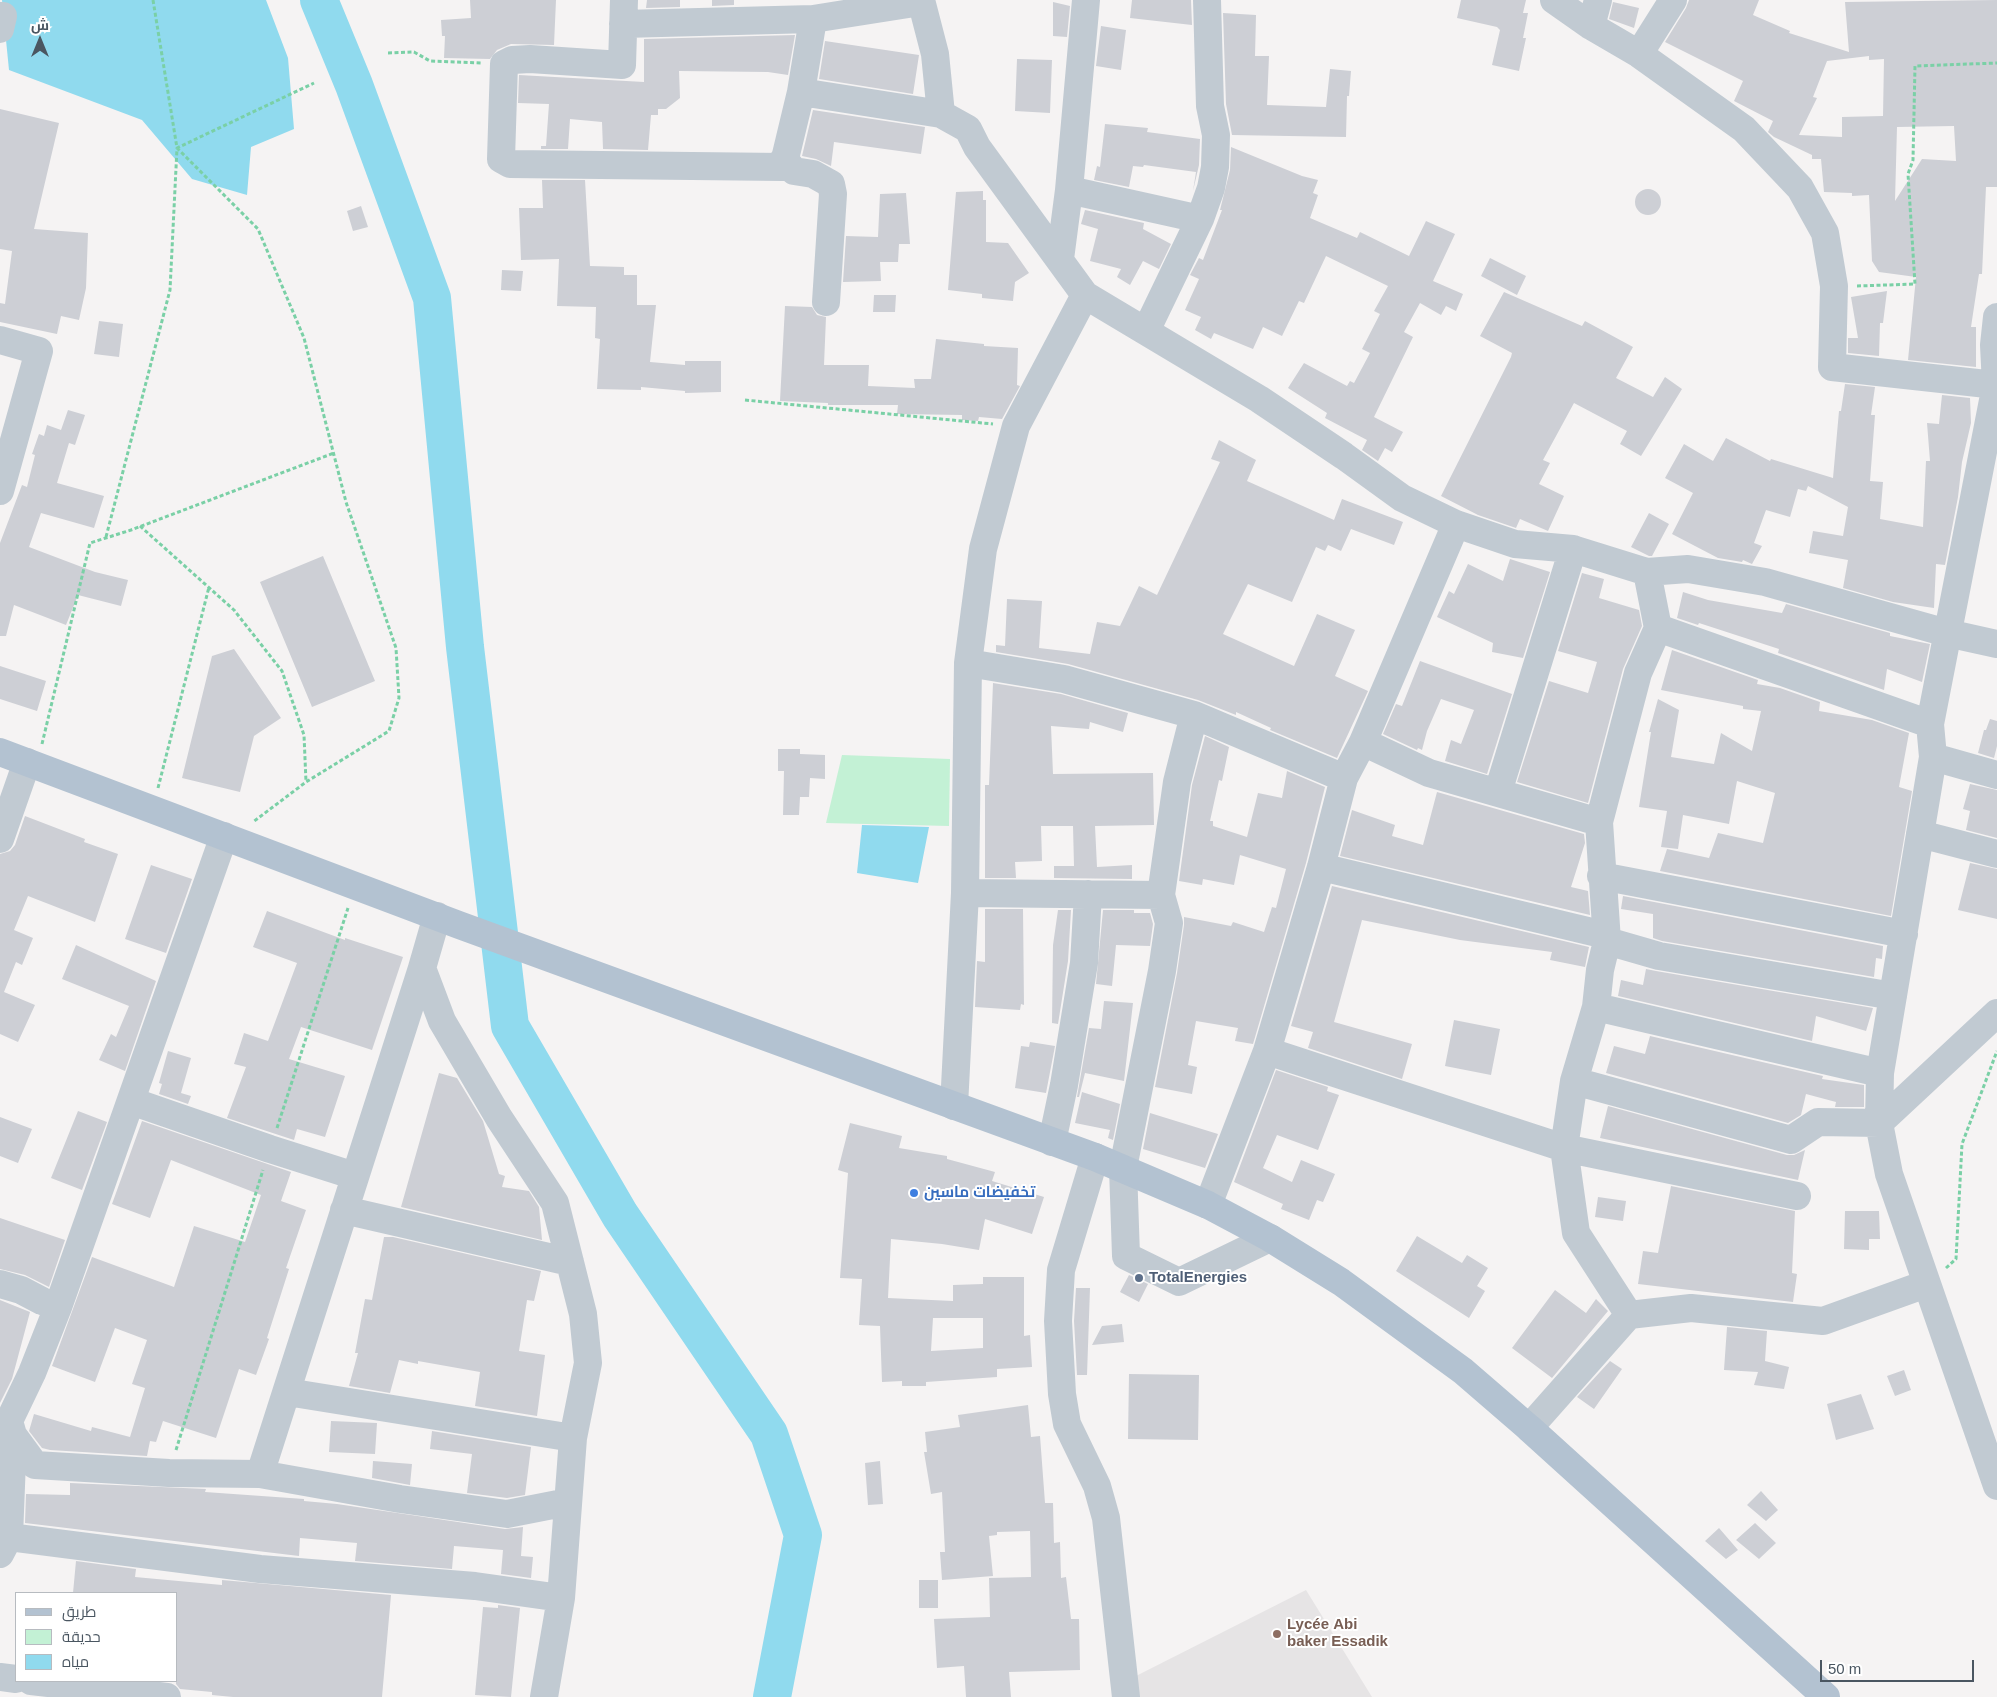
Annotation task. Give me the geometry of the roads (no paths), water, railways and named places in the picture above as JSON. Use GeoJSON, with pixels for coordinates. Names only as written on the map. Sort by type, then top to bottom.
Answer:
{"type":"FeatureCollection","features":[{"type":"Feature","properties":{"kind":"main road"},"geometry":{"type":"LineString","coordinates":[[0,752],[448,921],[1095,1157],[1208,1205],[1270,1238],[1341,1282],[1463,1371],[1529,1428],[1826,1697]]}},
{"type":"Feature","properties":{"kind":"street"},"geometry":{"type":"LineString","coordinates":[[1060,259],[1069,190],[1086,0]]}},
{"type":"Feature","properties":{"kind":"street"},"geometry":{"type":"LineString","coordinates":[[1146,331],[1200,219],[1211,188],[1215,167],[1216,135],[1210,106],[1207,0]]}},
{"type":"Feature","properties":{"kind":"street"},"geometry":{"type":"LineString","coordinates":[[1554,0],[1591,26],[1639,54],[1744,129],[1800,188],[1825,233],[1834,286],[1832,367],[1996,384]]}},
{"type":"Feature","properties":{"kind":"street"},"geometry":{"type":"LineString","coordinates":[[1591,26],[1598,0]]}},
{"type":"Feature","properties":{"kind":"street"},"geometry":{"type":"LineString","coordinates":[[1639,54],[1673,0]]}},
{"type":"Feature","properties":{"kind":"street"},"geometry":{"type":"LineString","coordinates":[[813,19],[801,92],[783,167],[510,164],[501,160],[504,64],[512,60],[530,59],[622,65],[624,12],[813,19],[921,1],[935,54],[941,114]]}},
{"type":"Feature","properties":{"kind":"street"},"geometry":{"type":"LineString","coordinates":[[0,16],[3,16],[0,28]]}},
{"type":"Feature","properties":{"kind":"street"},"geometry":{"type":"LineString","coordinates":[[801,92],[941,114],[968,129],[978,147],[1084,295],[1259,399],[1344,456],[1402,498],[1456,524],[1516,544],[1573,549],[1647,572],[1688,569],[1765,582],[1947,633],[1997,644]]}},
{"type":"Feature","properties":{"kind":"street"},"geometry":{"type":"LineString","coordinates":[[784,159],[794,171],[813,174],[832,184],[833,194],[826,302]]}},
{"type":"Feature","properties":{"kind":"street"},"geometry":{"type":"LineString","coordinates":[[1069,190],[1200,219]]}},
{"type":"Feature","properties":{"kind":"street"},"geometry":{"type":"LineString","coordinates":[[954,1106],[964,893],[968,663],[983,549],[1016,426],[1084,295]]}},
{"type":"Feature","properties":{"kind":"street"},"geometry":{"type":"LineString","coordinates":[[1997,317],[1994,345],[1996,384],[1985,512],[1947,633],[1930,724],[1934,757],[1880,1073],[1879,1123],[1890,1174],[1926,1284],[1997,1486]]}},
{"type":"Feature","properties":{"kind":"street"},"geometry":{"type":"LineString","coordinates":[[0,340],[39,351],[6,450],[0,491]]}},
{"type":"Feature","properties":{"kind":"street"},"geometry":{"type":"LineString","coordinates":[[1208,1205],[1267,1051],[1321,867],[1344,778],[1363,742],[1456,524]]}},
{"type":"Feature","properties":{"kind":"street"},"geometry":{"type":"LineString","coordinates":[[1498,792],[1573,549]]}},
{"type":"Feature","properties":{"kind":"street"},"geometry":{"type":"LineString","coordinates":[[1629,1315],[1576,1234],[1564,1148],[1574,1081],[1596,1007],[1606,938],[1599,822],[1638,672],[1658,628],[1647,572]]}},
{"type":"Feature","properties":{"kind":"street"},"geometry":{"type":"LineString","coordinates":[[1658,628],[1930,724]]}},
{"type":"Feature","properties":{"kind":"street"},"geometry":{"type":"LineString","coordinates":[[968,663],[1064,679],[1194,715],[1344,778]]}},
{"type":"Feature","properties":{"kind":"street"},"geometry":{"type":"LineString","coordinates":[[1194,715],[1177,782],[1161,894],[1169,923],[1162,971],[1123,1168],[1126,1256],[1179,1282],[1270,1238]]}},
{"type":"Feature","properties":{"kind":"street"},"geometry":{"type":"LineString","coordinates":[[1363,742],[1429,773],[1599,822]]}},
{"type":"Feature","properties":{"kind":"street"},"geometry":{"type":"LineString","coordinates":[[1934,757],[1997,775]]}},
{"type":"Feature","properties":{"kind":"street"},"geometry":{"type":"LineString","coordinates":[[0,839],[32,764]]}},
{"type":"Feature","properties":{"kind":"street"},"geometry":{"type":"LineString","coordinates":[[1920,834],[1997,854]]}},
{"type":"Feature","properties":{"kind":"street"},"geometry":{"type":"LineString","coordinates":[[224,836],[58,1307],[32,1373],[9,1418],[4,1546],[476,1586],[561,1598]]}},
{"type":"Feature","properties":{"kind":"street"},"geometry":{"type":"LineString","coordinates":[[1321,867],[1606,938],[1659,956],[1893,996]]}},
{"type":"Feature","properties":{"kind":"street"},"geometry":{"type":"LineString","coordinates":[[1601,876],[1904,934]]}},
{"type":"Feature","properties":{"kind":"street"},"geometry":{"type":"LineString","coordinates":[[964,893],[1161,894]]}},
{"type":"Feature","properties":{"kind":"street"},"geometry":{"type":"LineString","coordinates":[[1052,1142],[1064,1085],[1084,963],[1088,894]]}},
{"type":"Feature","properties":{"kind":"street"},"geometry":{"type":"LineString","coordinates":[[260,1474],[422,968],[448,921]]}},
{"type":"Feature","properties":{"kind":"street"},"geometry":{"type":"LineString","coordinates":[[422,968],[442,1021],[499,1118],[554,1203],[583,1314],[588,1363],[573,1438],[561,1598],[544,1697]]}},
{"type":"Feature","properties":{"kind":"street"},"geometry":{"type":"LineString","coordinates":[[1596,1007],[1880,1073]]}},
{"type":"Feature","properties":{"kind":"street"},"geometry":{"type":"LineString","coordinates":[[1574,1081],[1791,1140],[1818,1122],[1879,1123],[1997,1012]]}},
{"type":"Feature","properties":{"kind":"street"},"geometry":{"type":"LineString","coordinates":[[1267,1051],[1564,1148],[1798,1196]]}},
{"type":"Feature","properties":{"kind":"street"},"geometry":{"type":"LineString","coordinates":[[131,1102],[355,1176]]}},
{"type":"Feature","properties":{"kind":"street"},"geometry":{"type":"LineString","coordinates":[[1095,1157],[1061,1270],[1058,1321],[1062,1394],[1067,1424],[1097,1486],[1106,1518],[1126,1697]]}},
{"type":"Feature","properties":{"kind":"street"},"geometry":{"type":"LineString","coordinates":[[344,1210],[570,1262]]}},
{"type":"Feature","properties":{"kind":"street"},"geometry":{"type":"LineString","coordinates":[[0,1284],[21,1290],[58,1307]]}},
{"type":"Feature","properties":{"kind":"street"},"geometry":{"type":"LineString","coordinates":[[1529,1428],[1629,1315],[1691,1308],[1822,1321],[1926,1284]]}},
{"type":"Feature","properties":{"kind":"street"},"geometry":{"type":"LineString","coordinates":[[287,1392],[573,1438]]}},
{"type":"Feature","properties":{"kind":"street"},"geometry":{"type":"LineString","coordinates":[[9,1418],[35,1465],[169,1473],[260,1474],[400,1499],[507,1514],[568,1502]]}},
{"type":"Feature","properties":{"kind":"street"},"geometry":{"type":"LineString","coordinates":[[0,1677],[15,1679]]}},
{"type":"Feature","properties":{"kind":"street"},"geometry":{"type":"LineString","coordinates":[[39,1682],[167,1697]]}},
{"type":"Feature","properties":{"kind":"water"},"geometry":{"type":"Polygon","coordinates":[[[2,0],[266,0],[288,58],[294,129],[251,147],[247,195],[192,179],[142,120],[9,70],[2,0]]]}},
{"type":"Feature","properties":{"kind":"water"},"geometry":{"type":"Polygon","coordinates":[[[862,825],[929,827],[918,883],[857,873],[862,825]]]}},
{"type":"Feature","properties":{"kind":"waterway"},"geometry":{"type":"LineString","coordinates":[[319,0],[354,85],[432,298],[465,647],[510,1026],[620,1215],[769,1434],[803,1535],[772,1697]]}},
{"type":"Feature","properties":{"kind":"place","name":"تخفيضات ماسين"},"geometry":{"type":"Point","coordinates":[914,1193]}},
{"type":"Feature","properties":{"kind":"place","name":"TotalEnergies"},"geometry":{"type":"Point","coordinates":[1139,1278]}},
{"type":"Feature","properties":{"kind":"place","name":"Lycée Abi baker Essadik"},"geometry":{"type":"Point","coordinates":[1277,1634]}}]}
